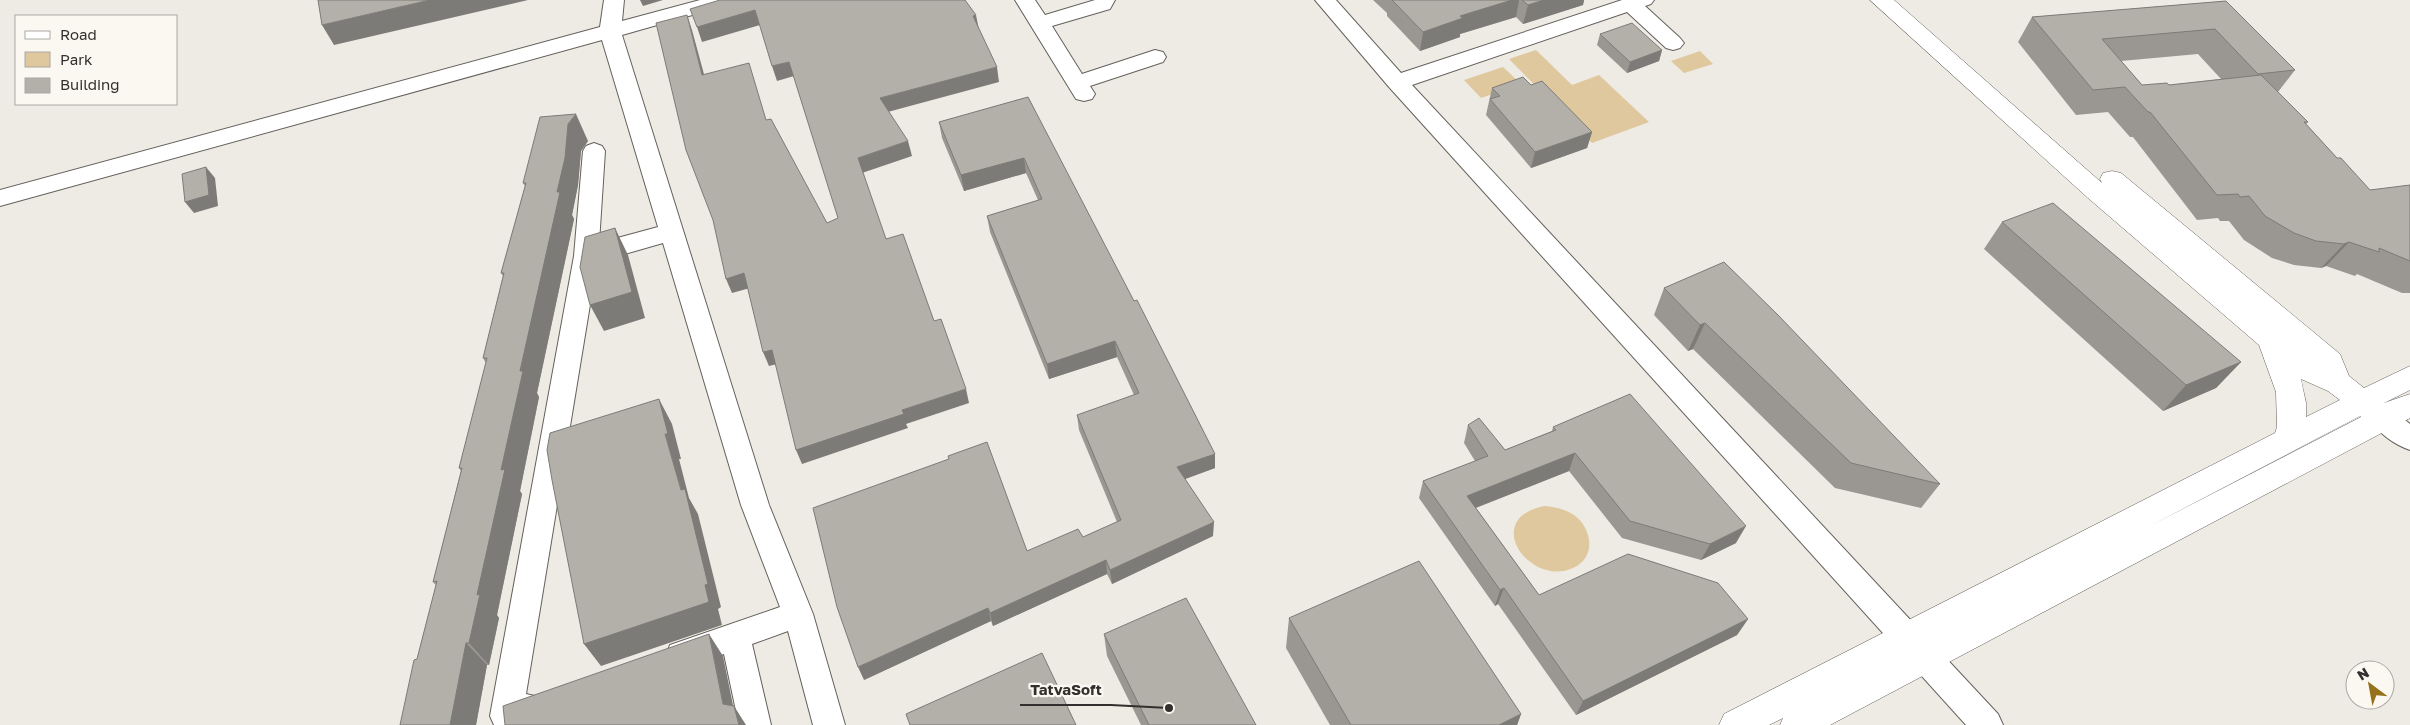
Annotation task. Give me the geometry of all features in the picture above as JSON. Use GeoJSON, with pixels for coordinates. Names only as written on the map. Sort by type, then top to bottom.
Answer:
{"type":"FeatureCollection","features":[{"type":"Feature","properties":{"kind":"main road"},"geometry":{"type":"LineString","coordinates":[[1881,0],[2097,192],[2306,370],[2386,408]]}},
{"type":"Feature","properties":{"kind":"main road"},"geometry":{"type":"LineString","coordinates":[[1904,0],[2119,185],[2330,362],[2338,384]]}},
{"type":"Feature","properties":{"kind":"main road"},"geometry":{"type":"LineString","coordinates":[[2268,338],[2286,373],[2292,394],[2293,410],[2288,440]]}},
{"type":"Feature","properties":{"kind":"main road"},"geometry":{"type":"LineString","coordinates":[[1736,725],[1917,648],[2386,408],[2410,378]]}},
{"type":"Feature","properties":{"kind":"main road"},"geometry":{"type":"LineString","coordinates":[[1797,725],[1917,648],[2288,440],[2386,408]]}},
{"type":"Feature","properties":{"kind":"street"},"geometry":{"type":"LineString","coordinates":[[614,0],[610,32],[673,231],[756,505],[798,614],[829,725]]}},
{"type":"Feature","properties":{"kind":"street"},"geometry":{"type":"LineString","coordinates":[[0,198],[724,0]]}},
{"type":"Feature","properties":{"kind":"street"},"geometry":{"type":"LineString","coordinates":[[1025,0],[1080,89],[1156,57]]}},
{"type":"Feature","properties":{"kind":"street"},"geometry":{"type":"LineString","coordinates":[[1039,22],[1097,7],[1103,4],[1105,0]]}},
{"type":"Feature","properties":{"kind":"street"},"geometry":{"type":"LineString","coordinates":[[1325,0],[1397,82],[1987,725]]}},
{"type":"Feature","properties":{"kind":"street"},"geometry":{"type":"LineString","coordinates":[[1397,82],[1640,8]]}},
{"type":"Feature","properties":{"kind":"street"},"geometry":{"type":"LineString","coordinates":[[1606,32],[1640,8]]}},
{"type":"Feature","properties":{"kind":"street"},"geometry":{"type":"LineString","coordinates":[[1640,8],[1673,43]]}},
{"type":"Feature","properties":{"kind":"street"},"geometry":{"type":"LineString","coordinates":[[504,720],[586,256],[594,151]]}},
{"type":"Feature","properties":{"kind":"street"},"geometry":{"type":"LineString","coordinates":[[586,256],[673,231]]}},
{"type":"Feature","properties":{"kind":"street"},"geometry":{"type":"LineString","coordinates":[[2386,408],[2410,439]]}},
{"type":"Feature","properties":{"kind":"street"},"geometry":{"type":"LineString","coordinates":[[653,665],[798,614]]}},
{"type":"Feature","properties":{"kind":"street"},"geometry":{"type":"LineString","coordinates":[[735,636],[755,725]]}},
{"type":"Feature","properties":{"kind":"street"},"geometry":{"type":"LineString","coordinates":[[504,720],[552,700]]}},
{"type":"Feature","properties":{"kind":"green space"},"geometry":{"type":"Polygon","coordinates":[[[1536,50],[1572,85],[1599,75],[1649,122],[1592,143],[1509,59],[1536,50]]]}},
{"type":"Feature","properties":{"kind":"green space"},"geometry":{"type":"Polygon","coordinates":[[[1700,51],[1713,64],[1684,73],[1671,61],[1700,51]]]}},
{"type":"Feature","properties":{"kind":"green space"},"geometry":{"type":"Polygon","coordinates":[[[1503,67],[1521,84],[1481,98],[1464,80],[1503,67]]]}},
{"type":"Feature","properties":{"kind":"green space"},"geometry":{"type":"Polygon","coordinates":[[[1545,506],[1571,513],[1585,527],[1588,535],[1589,550],[1581,563],[1573,568],[1557,572],[1541,568],[1528,560],[1518,549],[1514,536],[1516,524],[1526,513],[1545,506]]]}},
{"type":"Feature","properties":{"kind":"building"},"geometry":{"type":"Polygon","coordinates":[[[318,0],[430,0],[322,25],[318,0]]]}},
{"type":"Feature","properties":{"kind":"building"},"geometry":{"type":"Polygon","coordinates":[[[720,0],[965,0],[976,15],[973,16],[997,67],[880,98],[908,141],[858,158],[886,239],[903,234],[934,321],[941,319],[966,389],[902,410],[904,414],[796,450],[772,350],[763,352],[744,273],[726,279],[713,220],[686,150],[656,23],[687,15],[702,75],[749,63],[766,120],[771,119],[827,223],[838,218],[789,62],[772,66],[755,10],[697,27],[690,9],[720,0]]]}},
{"type":"Feature","properties":{"kind":"building"},"geometry":{"type":"Polygon","coordinates":[[[1392,0],[1512,0],[1460,16],[1463,18],[1423,32],[1392,0]]]}},
{"type":"Feature","properties":{"kind":"building"},"geometry":{"type":"Polygon","coordinates":[[[1522,0],[1544,0],[1528,5],[1522,0]]]}},
{"type":"Feature","properties":{"kind":"building"},"geometry":{"type":"Polygon","coordinates":[[[2226,1],[2295,70],[2258,74],[2215,29],[2102,39],[2142,85],[2167,83],[2169,85],[2261,75],[2308,122],[2304,122],[2337,158],[2341,158],[2370,190],[2410,185],[2410,261],[2379,248],[2379,252],[2349,242],[2344,244],[2316,241],[2294,233],[2265,216],[2249,196],[2240,197],[2238,194],[2217,195],[2150,112],[2125,87],[2093,90],[2032,17],[2226,1]]]}},
{"type":"Feature","properties":{"kind":"building"},"geometry":{"type":"Polygon","coordinates":[[[1632,23],[1662,50],[1630,62],[1600,34],[1632,23]]]}},
{"type":"Feature","properties":{"kind":"building"},"geometry":{"type":"Polygon","coordinates":[[[1523,77],[1531,85],[1542,81],[1592,132],[1535,152],[1490,99],[1500,96],[1492,88],[1523,77]]]}},
{"type":"Feature","properties":{"kind":"building"},"geometry":{"type":"Polygon","coordinates":[[[1028,97],[1134,301],[1137,300],[1215,454],[1177,467],[1214,522],[1110,570],[1106,560],[990,613],[988,608],[858,667],[837,607],[813,508],[949,459],[948,456],[987,442],[1027,551],[1078,529],[1083,537],[1121,520],[1077,415],[1139,393],[1115,341],[1047,364],[987,216],[1042,199],[1024,158],[961,175],[939,122],[1028,97]]]}},
{"type":"Feature","properties":{"kind":"building"},"geometry":{"type":"Polygon","coordinates":[[[576,114],[568,124],[565,158],[557,192],[560,192],[520,371],[523,371],[501,470],[505,469],[477,595],[480,594],[469,643],[466,643],[450,725],[400,725],[414,660],[417,659],[437,581],[433,582],[487,358],[483,358],[504,273],[501,273],[526,183],[523,183],[540,117],[576,114]]]}},
{"type":"Feature","properties":{"kind":"building"},"geometry":{"type":"Polygon","coordinates":[[[206,167],[209,195],[185,202],[182,174],[206,167]]]}},
{"type":"Feature","properties":{"kind":"building"},"geometry":{"type":"Polygon","coordinates":[[[2053,203],[2241,362],[2186,385],[2002,222],[2053,203]]]}},
{"type":"Feature","properties":{"kind":"building"},"geometry":{"type":"Polygon","coordinates":[[[615,228],[632,292],[590,305],[580,267],[585,237],[615,228]]]}},
{"type":"Feature","properties":{"kind":"building"},"geometry":{"type":"Polygon","coordinates":[[[1724,262],[1778,315],[1940,484],[1851,463],[1705,323],[1700,325],[1664,288],[1724,262]]]}},
{"type":"Feature","properties":{"kind":"building"},"geometry":{"type":"Polygon","coordinates":[[[1630,394],[1746,526],[1710,544],[1630,521],[1575,453],[1467,496],[1539,595],[1628,554],[1718,583],[1748,619],[1583,701],[1504,588],[1500,590],[1423,481],[1488,456],[1468,425],[1479,418],[1505,450],[1556,430],[1553,427],[1630,394]]]}},
{"type":"Feature","properties":{"kind":"building"},"geometry":{"type":"Polygon","coordinates":[[[659,399],[668,434],[665,434],[681,490],[685,489],[708,584],[705,585],[709,602],[584,644],[547,450],[550,433],[659,399]]]}},
{"type":"Feature","properties":{"kind":"building"},"geometry":{"type":"Polygon","coordinates":[[[1419,561],[1521,714],[1499,725],[1351,725],[1289,618],[1419,561]]]}},
{"type":"Feature","properties":{"kind":"building"},"geometry":{"type":"Polygon","coordinates":[[[1186,598],[1256,725],[1149,725],[1104,634],[1186,598]]]}},
{"type":"Feature","properties":{"kind":"building"},"geometry":{"type":"Polygon","coordinates":[[[709,634],[723,704],[734,706],[739,725],[505,725],[503,706],[709,634]]]}},
{"type":"Feature","properties":{"kind":"building"},"geometry":{"type":"Polygon","coordinates":[[[1042,653],[1076,725],[910,725],[906,714],[1042,653]]]}},
{"type":"Feature","properties":{"kind":"place","name":"TatvaSoft"},"geometry":{"type":"Point","coordinates":[1169,708]}}]}
